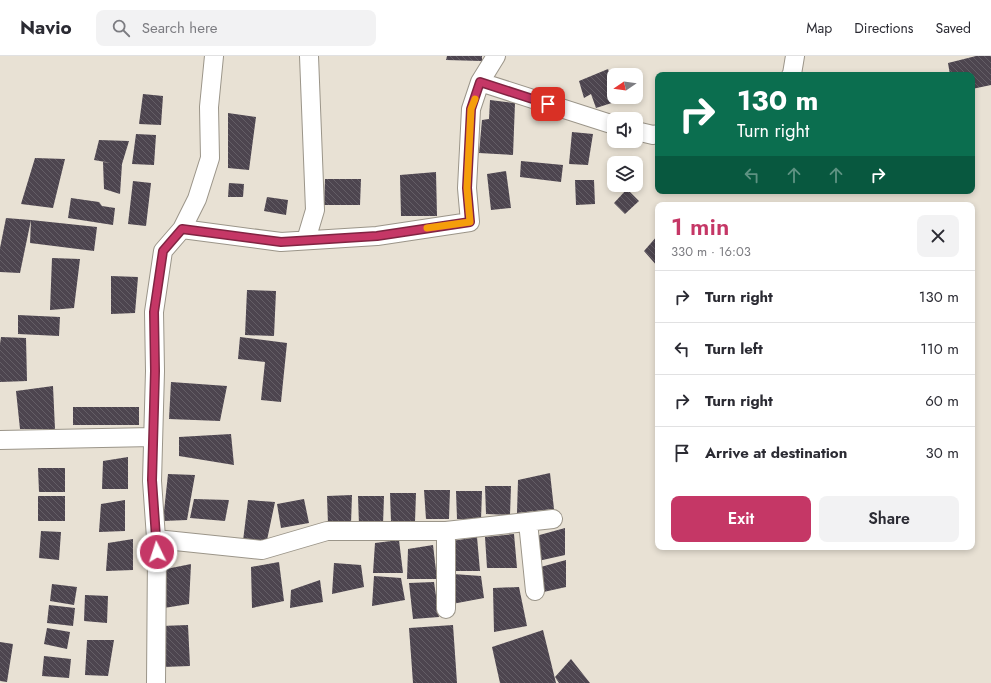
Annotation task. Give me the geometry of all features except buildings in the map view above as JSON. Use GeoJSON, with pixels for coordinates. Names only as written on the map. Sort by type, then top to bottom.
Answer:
{"type":"FeatureCollection","features":[{"type":"Feature","properties":{"kind":"street"},"geometry":{"type":"LineString","coordinates":[[156,683],[156,539],[152,480],[155,371],[154,312],[163,251],[182,229],[197,199],[210,158],[209,107],[214,56]]}},
{"type":"Feature","properties":{"kind":"street"},"geometry":{"type":"LineString","coordinates":[[306,240],[315,210],[309,56]]}},
{"type":"Feature","properties":{"kind":"street"},"geometry":{"type":"LineString","coordinates":[[182,229],[281,242],[377,236],[470,222],[467,188],[471,109],[480,82],[496,56]]}},
{"type":"Feature","properties":{"kind":"street"},"geometry":{"type":"LineString","coordinates":[[792,72],[796,56]]}},
{"type":"Feature","properties":{"kind":"street"},"geometry":{"type":"LineString","coordinates":[[480,82],[607,123]]}},
{"type":"Feature","properties":{"kind":"street"},"geometry":{"type":"LineString","coordinates":[[643,133],[655,135]]}},
{"type":"Feature","properties":{"kind":"street"},"geometry":{"type":"LineString","coordinates":[[0,440],[153,437]]}},
{"type":"Feature","properties":{"kind":"street"},"geometry":{"type":"LineString","coordinates":[[156,539],[262,550],[327,531],[446,531],[553,519]]}},
{"type":"Feature","properties":{"kind":"street"},"geometry":{"type":"LineString","coordinates":[[528,522],[535,591]]}},
{"type":"Feature","properties":{"kind":"street"},"geometry":{"type":"LineString","coordinates":[[446,531],[446,609]]}},
{"type":"Feature","properties":{"kind":"slow traffic"},"geometry":{"type":"LineString","coordinates":[[427,228],[470,222],[467,188],[471,109],[475,99]]}},
{"type":"Feature","properties":{"kind":"route"},"geometry":{"type":"LineString","coordinates":[[157,552],[152,480],[155,371],[154,312],[163,251],[182,229],[281,242],[377,236],[470,222],[467,188],[471,109],[480,82],[548,104]]}}]}
